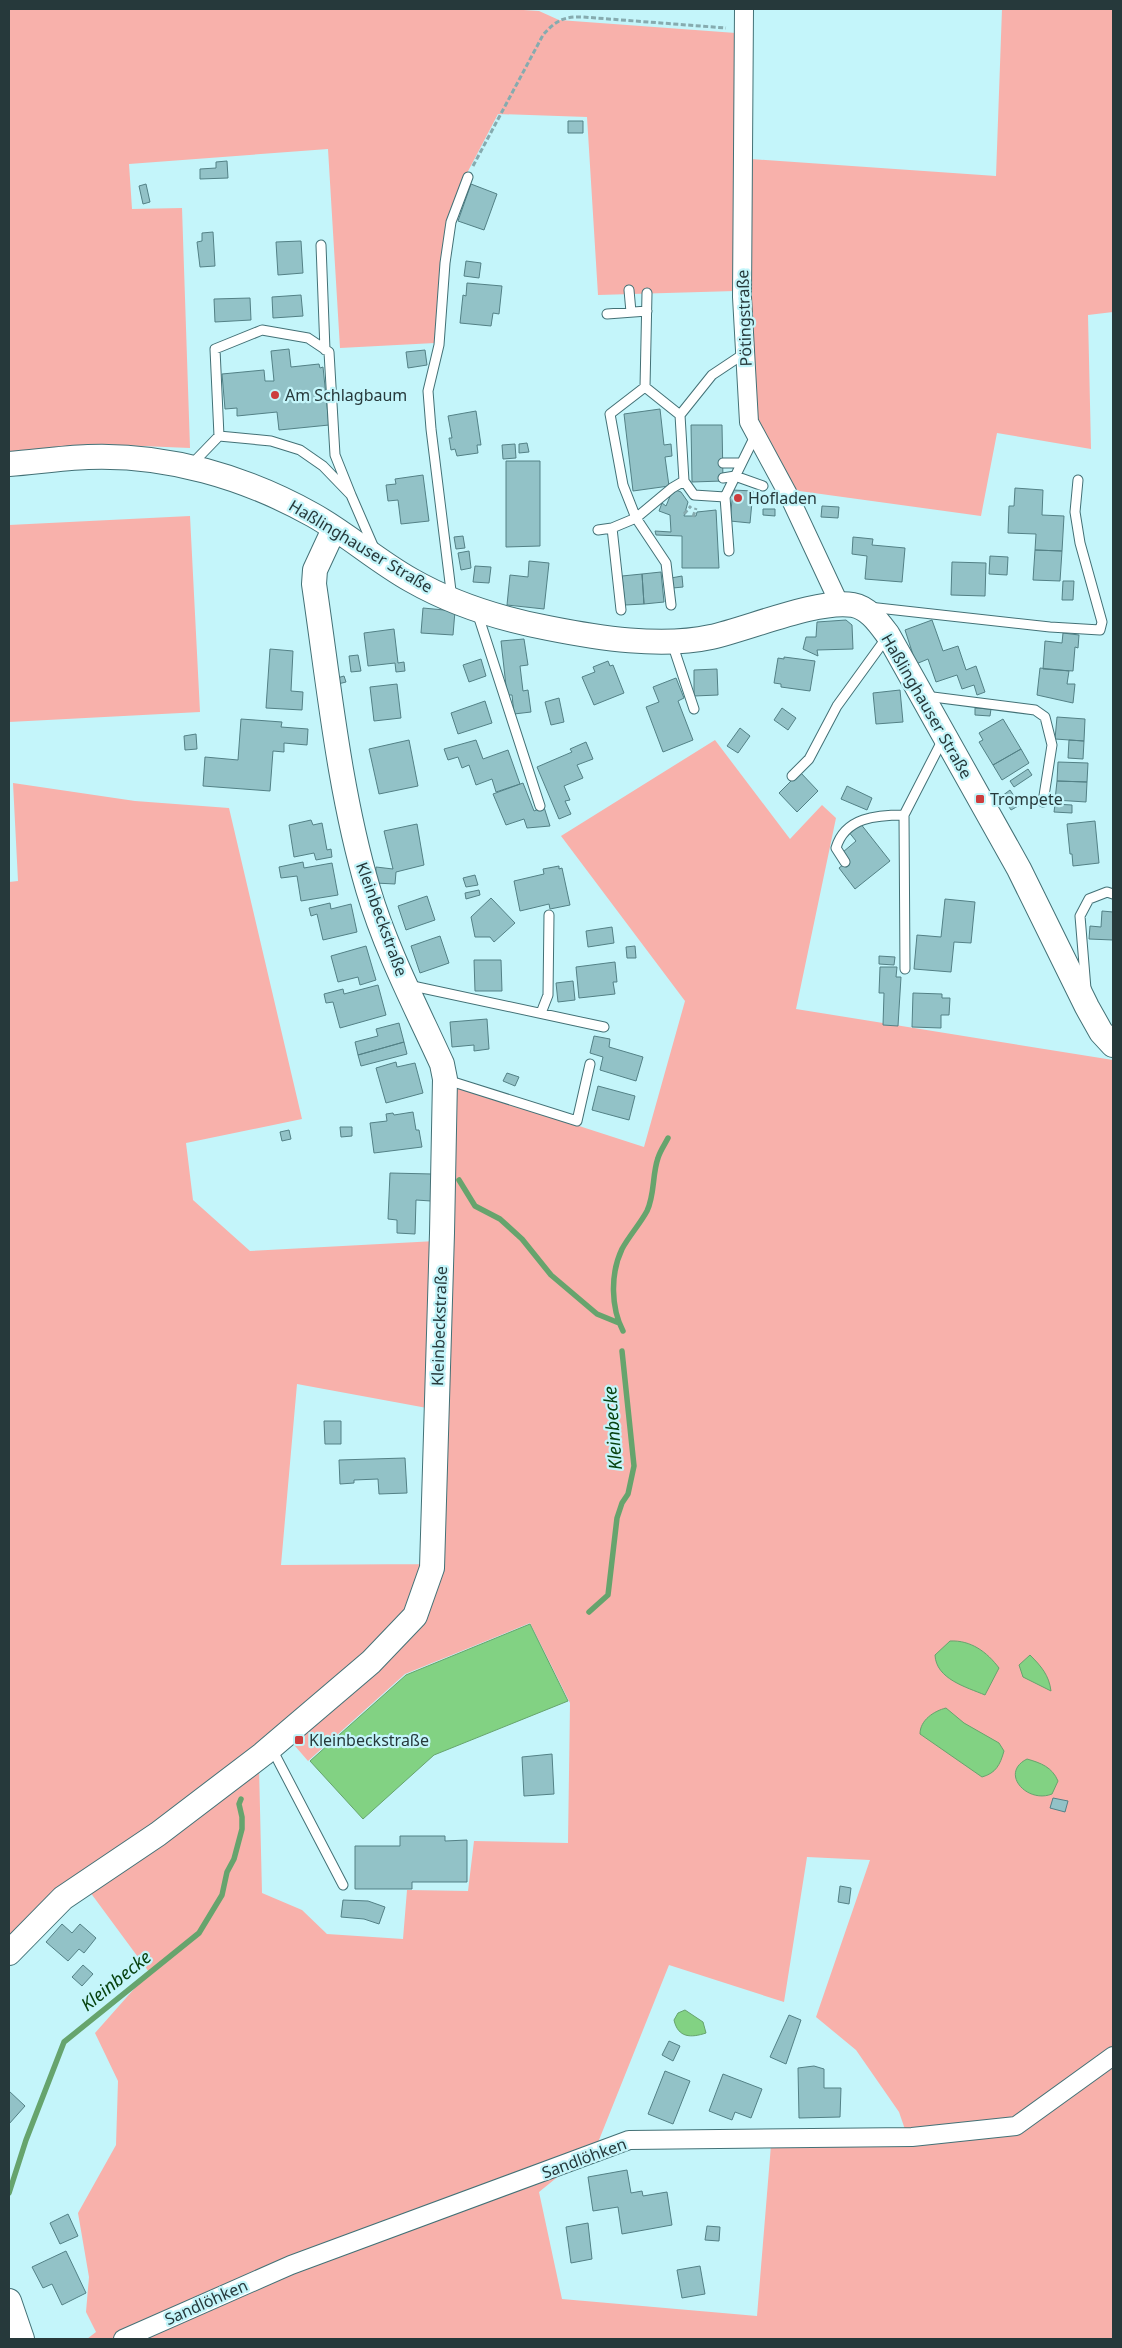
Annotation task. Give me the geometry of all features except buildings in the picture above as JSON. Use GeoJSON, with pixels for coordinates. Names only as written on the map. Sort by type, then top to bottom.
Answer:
{"type":"FeatureCollection","features":[{"type":"Feature","properties":{"kind":"street","name":"Pötingstraße"},"geometry":{"type":"LineString","coordinates":[[744,9],[742,297],[749,422],[847,605]]}},
{"type":"Feature","properties":{"kind":"street","name":"Haßlinghauser Straße"},"geometry":{"type":"LineString","coordinates":[[9,464],[90,457],[145,460],[191,466],[258,489],[296,506],[412,580],[452,599],[512,621],[550,629],[636,641],[672,640],[710,637],[809,610],[847,605],[866,610],[888,635],[1019,869],[1086,1007],[1101,1032],[1113,1045]]}},
{"type":"Feature","properties":{"kind":"street","name":"Kleinbeckstraße"},"geometry":{"type":"LineString","coordinates":[[9,1953],[63,1898],[158,1834],[271,1746],[372,1662],[415,1616],[432,1568],[442,1233],[444,1079],[442,1064],[406,985],[368,891],[349,812],[314,584],[315,570],[334,529]]}},
{"type":"Feature","properties":{"kind":"street","name":"Sandlöhken"},"geometry":{"type":"LineString","coordinates":[[123,2339],[291,2265],[629,2140],[912,2137],[1016,2126],[1113,2056]]}},
{"type":"Feature","properties":{"kind":"street"},"geometry":{"type":"LineString","coordinates":[[9,2301],[22,2339]]}},
{"type":"Feature","properties":{"kind":"lane"},"geometry":{"type":"LineString","coordinates":[[452,599],[428,391],[439,345],[445,263],[452,222],[468,177]]}},
{"type":"Feature","properties":{"kind":"lane"},"geometry":{"type":"LineString","coordinates":[[321,245],[325,350]]}},
{"type":"Feature","properties":{"kind":"lane"},"geometry":{"type":"LineString","coordinates":[[629,290],[631,312]]}},
{"type":"Feature","properties":{"kind":"lane"},"geometry":{"type":"LineString","coordinates":[[645,387],[648,293]]}},
{"type":"Feature","properties":{"kind":"lane"},"geometry":{"type":"LineString","coordinates":[[607,314],[647,311]]}},
{"type":"Feature","properties":{"kind":"lane"},"geometry":{"type":"LineString","coordinates":[[191,466],[219,436],[215,349],[262,330],[308,338],[329,352],[335,456],[379,559]]}},
{"type":"Feature","properties":{"kind":"lane"},"geometry":{"type":"LineString","coordinates":[[725,497],[694,495],[684,481],[680,414],[712,375],[745,353]]}},
{"type":"Feature","properties":{"kind":"lane"},"geometry":{"type":"LineString","coordinates":[[645,387],[680,414]]}},
{"type":"Feature","properties":{"kind":"lane"},"geometry":{"type":"LineString","coordinates":[[645,387],[610,414],[623,485],[636,518],[666,563],[672,605]]}},
{"type":"Feature","properties":{"kind":"lane"},"geometry":{"type":"LineString","coordinates":[[730,551],[725,497],[756,434]]}},
{"type":"Feature","properties":{"kind":"lane"},"geometry":{"type":"LineString","coordinates":[[219,436],[271,441],[300,450],[323,466],[351,495]]}},
{"type":"Feature","properties":{"kind":"lane"},"geometry":{"type":"LineString","coordinates":[[723,463],[741,463]]}},
{"type":"Feature","properties":{"kind":"lane"},"geometry":{"type":"LineString","coordinates":[[723,478],[735,476],[763,486]]}},
{"type":"Feature","properties":{"kind":"lane"},"geometry":{"type":"LineString","coordinates":[[847,605],[1031,625],[1100,630],[1102,622],[1080,543],[1075,512],[1078,480]]}},
{"type":"Feature","properties":{"kind":"lane"},"geometry":{"type":"LineString","coordinates":[[598,530],[612,528],[636,518],[672,488],[684,481]]}},
{"type":"Feature","properties":{"kind":"lane"},"geometry":{"type":"LineString","coordinates":[[612,528],[621,610]]}},
{"type":"Feature","properties":{"kind":"lane"},"geometry":{"type":"LineString","coordinates":[[476,609],[540,806]]}},
{"type":"Feature","properties":{"kind":"lane"},"geometry":{"type":"LineString","coordinates":[[792,776],[810,759],[837,706],[888,635]]}},
{"type":"Feature","properties":{"kind":"lane"},"geometry":{"type":"LineString","coordinates":[[672,640],[694,709]]}},
{"type":"Feature","properties":{"kind":"lane"},"geometry":{"type":"LineString","coordinates":[[922,696],[1035,710],[1045,717],[1052,745],[1043,802]]}},
{"type":"Feature","properties":{"kind":"lane"},"geometry":{"type":"LineString","coordinates":[[905,970],[904,815],[945,737]]}},
{"type":"Feature","properties":{"kind":"lane"},"geometry":{"type":"LineString","coordinates":[[845,862],[836,848],[839,838],[850,826],[860,820],[881,815],[904,815]]}},
{"type":"Feature","properties":{"kind":"lane"},"geometry":{"type":"LineString","coordinates":[[1086,1007],[1080,916],[1089,899],[1107,892],[1113,894]]}},
{"type":"Feature","properties":{"kind":"lane"},"geometry":{"type":"LineString","coordinates":[[541,1013],[548,995],[549,915]]}},
{"type":"Feature","properties":{"kind":"lane"},"geometry":{"type":"LineString","coordinates":[[406,985],[604,1027]]}},
{"type":"Feature","properties":{"kind":"lane"},"geometry":{"type":"LineString","coordinates":[[444,1079],[577,1121],[590,1064]]}},
{"type":"Feature","properties":{"kind":"lane"},"geometry":{"type":"LineString","coordinates":[[271,1746],[343,1885]]}},
{"type":"Feature","properties":{"kind":"path"},"geometry":{"type":"LineString","coordinates":[[468,177],[543,35],[559,20],[569,16],[744,29]]}},
{"type":"Feature","properties":{"kind":"shaded area"},"geometry":{"type":"Polygon","coordinates":[[[9,9],[508,9],[539,11],[559,20],[736,33],[735,291],[598,295],[587,117],[498,114],[465,177],[456,201],[435,343],[340,348],[328,149],[129,164],[132,209],[182,208],[190,448],[93,444],[9,452],[9,9]]]}},
{"type":"Feature","properties":{"kind":"shaded area"},"geometry":{"type":"Polygon","coordinates":[[[1002,9],[1113,9],[1113,312],[1088,315],[1091,449],[997,433],[981,516],[792,490],[762,434],[754,407],[750,349],[751,159],[996,176],[1002,9]]]}},
{"type":"Feature","properties":{"kind":"shaded area"},"geometry":{"type":"Polygon","coordinates":[[[190,516],[200,712],[9,722],[9,525],[190,516]]]}},
{"type":"Feature","properties":{"kind":"shaded area"},"geometry":{"type":"Polygon","coordinates":[[[715,740],[790,839],[822,805],[836,818],[796,1009],[1113,1060],[1113,2339],[87,2339],[96,2332],[86,2312],[89,2277],[78,2213],[116,2145],[118,2081],[95,2033],[149,1972],[90,1892],[259,1767],[262,1893],[302,1910],[327,1934],[403,1939],[407,1890],[468,1891],[474,1841],[568,1843],[570,1703],[530,1623],[405,1674],[308,1761],[289,1739],[419,1617],[449,1084],[644,1147],[685,1001],[561,836],[715,740]],[[807,1857],[784,2002],[669,1965],[597,2145],[539,2192],[562,2299],[757,2316],[771,2145],[910,2144],[899,2112],[856,2050],[816,2017],[870,1860],[807,1857]]]}},
{"type":"Feature","properties":{"kind":"shaded area"},"geometry":{"type":"Polygon","coordinates":[[[13,783],[135,801],[229,808],[302,1119],[186,1143],[193,1200],[250,1251],[436,1241],[427,1408],[297,1384],[281,1565],[423,1564],[410,1614],[359,1663],[9,1947],[9,882],[18,881],[13,783]]]}},
{"type":"Feature","properties":{"kind":"shaded area"},"geometry":{"type":"Polygon","coordinates":[[[530,1624],[568,1701],[434,1755],[363,1819],[310,1761],[406,1675],[530,1624]]]}},
{"type":"Feature","properties":{"kind":"shaded area"},"geometry":{"type":"Polygon","coordinates":[[[950,1641],[958,1641],[978,1648],[999,1668],[985,1695],[953,1681],[941,1670],[935,1655],[950,1641]]]}},
{"type":"Feature","properties":{"kind":"shaded area"},"geometry":{"type":"Polygon","coordinates":[[[1030,1655],[1044,1671],[1051,1691],[1023,1677],[1019,1665],[1030,1655]]]}},
{"type":"Feature","properties":{"kind":"shaded area"},"geometry":{"type":"Polygon","coordinates":[[[946,1708],[964,1723],[999,1743],[1004,1751],[994,1771],[982,1777],[920,1734],[925,1720],[937,1711],[946,1708]]]}},
{"type":"Feature","properties":{"kind":"shaded area"},"geometry":{"type":"Polygon","coordinates":[[[1027,1759],[1045,1766],[1056,1776],[1058,1781],[1052,1794],[1034,1795],[1020,1786],[1016,1779],[1016,1772],[1019,1765],[1027,1759]]]}},
{"type":"Feature","properties":{"kind":"shaded area"},"geometry":{"type":"Polygon","coordinates":[[[685,2010],[703,2022],[706,2033],[690,2036],[679,2030],[674,2020],[678,2013],[685,2010]]]}},
{"type":"Feature","properties":{"kind":"waterway","name":"Kleinbecke"},"geometry":{"type":"LineString","coordinates":[[623,1331],[614,1302],[615,1269],[622,1249],[650,1205],[656,1164],[668,1138]]}},
{"type":"Feature","properties":{"kind":"waterway","name":"Kleinbecke"},"geometry":{"type":"LineString","coordinates":[[459,1180],[475,1206],[500,1219],[522,1239],[551,1275],[597,1314],[619,1323]]}},
{"type":"Feature","properties":{"kind":"waterway","name":"Kleinbecke"},"geometry":{"type":"LineString","coordinates":[[589,1612],[608,1595],[617,1518],[622,1503],[628,1494],[634,1466],[622,1351]]}},
{"type":"Feature","properties":{"kind":"waterway","name":"Kleinbecke"},"geometry":{"type":"LineString","coordinates":[[9,2193],[26,2140],[64,2042],[199,1933],[222,1895],[227,1872],[234,1859],[242,1829],[239,1804],[241,1799]]}},
{"type":"Feature","properties":{"kind":"place","name":"Am Schlagbaum"},"geometry":{"type":"Point","coordinates":[275,395]}},
{"type":"Feature","properties":{"kind":"place","name":"Hofladen"},"geometry":{"type":"Point","coordinates":[738,498]}},
{"type":"Feature","properties":{"kind":"place","name":"Trompete"},"geometry":{"type":"Point","coordinates":[980,799]}},
{"type":"Feature","properties":{"kind":"place","name":"Kleinbeckstraße"},"geometry":{"type":"Point","coordinates":[299,1740]}}]}
